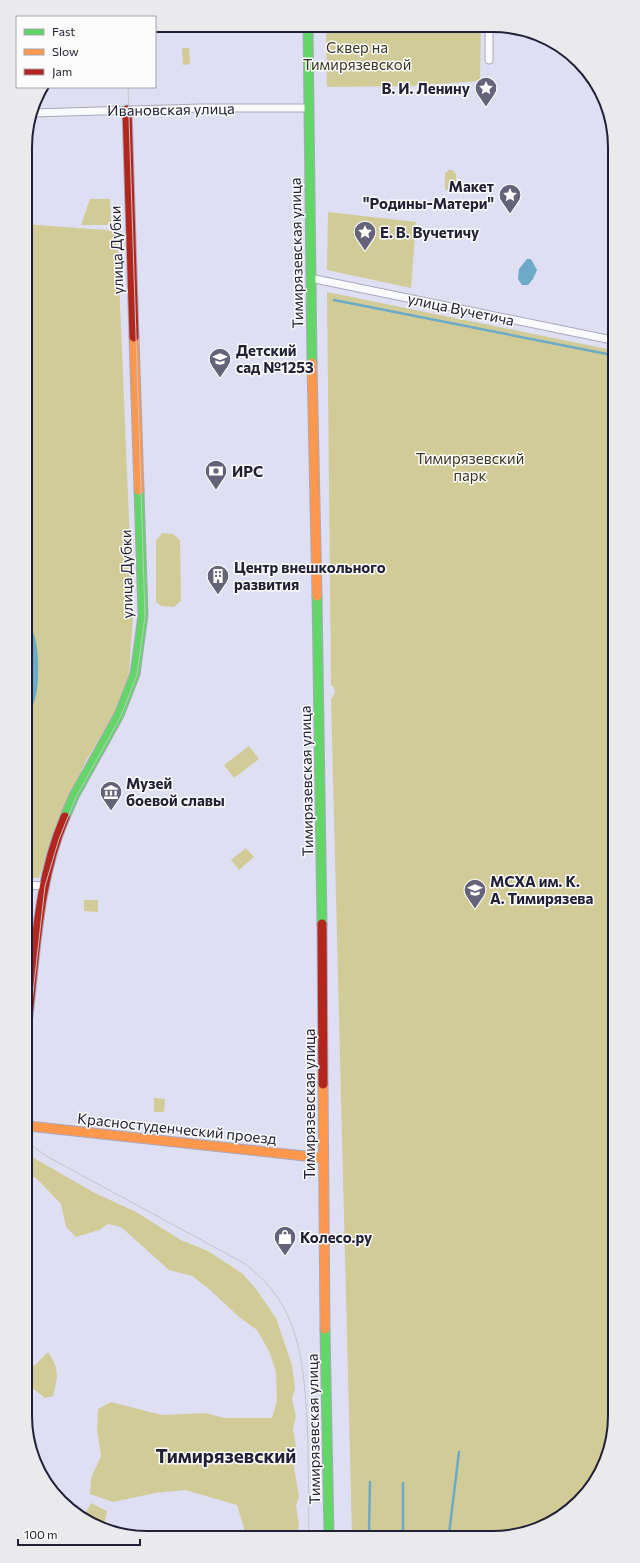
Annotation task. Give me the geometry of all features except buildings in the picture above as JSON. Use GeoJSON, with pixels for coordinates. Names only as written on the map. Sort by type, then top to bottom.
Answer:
{"type":"FeatureCollection","features":[{"type":"Feature","properties":{"kind":"main road","name":"Тимирязевская улица"},"geometry":{"type":"LineString","coordinates":[[308,32],[310,278],[320,746],[323,1158],[329,1531]]}},
{"type":"Feature","properties":{"kind":"main road","name":"улица Дубки"},"geometry":{"type":"LineString","coordinates":[[32,981],[43,886],[56,838],[74,796],[119,714],[135,674],[143,615],[127,110]]}},
{"type":"Feature","properties":{"kind":"main road","name":"Красностуденческий проезд"},"geometry":{"type":"LineString","coordinates":[[32,1126],[323,1158]]}},
{"type":"Feature","properties":{"kind":"street"},"geometry":{"type":"LineString","coordinates":[[489,32],[489,60]]}},
{"type":"Feature","properties":{"kind":"street","name":"Ивановская улица"},"geometry":{"type":"LineString","coordinates":[[37,113],[127,110],[309,108]]}},
{"type":"Feature","properties":{"kind":"street","name":"улица Вучетича"},"geometry":{"type":"LineString","coordinates":[[310,278],[608,339]]}},
{"type":"Feature","properties":{"kind":"street"},"geometry":{"type":"LineString","coordinates":[[32,885],[43,886]]}},
{"type":"Feature","properties":{"kind":"green space","name":"Сквер на Тимирязевской"},"geometry":{"type":"Polygon","coordinates":[[[326,32],[481,32],[480,81],[410,86],[327,87],[326,32]]]}},
{"type":"Feature","properties":{"kind":"green space"},"geometry":{"type":"Polygon","coordinates":[[[182,48],[189,48],[190,64],[183,65],[182,48]]]}},
{"type":"Feature","properties":{"kind":"green space"},"geometry":{"type":"Polygon","coordinates":[[[449,170],[453,170],[456,174],[456,189],[451,192],[445,189],[445,173],[449,170]]]}},
{"type":"Feature","properties":{"kind":"green space"},"geometry":{"type":"Polygon","coordinates":[[[90,199],[110,199],[111,225],[81,225],[90,199]]]}},
{"type":"Feature","properties":{"kind":"green space"},"geometry":{"type":"Polygon","coordinates":[[[328,212],[416,222],[411,288],[327,270],[328,212]]]}},
{"type":"Feature","properties":{"kind":"green space"},"geometry":{"type":"Polygon","coordinates":[[[32,224],[117,231],[133,616],[129,674],[114,714],[86,761],[59,818],[39,878],[32,877],[32,224]]]}},
{"type":"Feature","properties":{"kind":"green space","name":"Тимирязевский парк"},"geometry":{"type":"Polygon","coordinates":[[[327,292],[608,349],[608,1423],[602,1453],[589,1480],[569,1502],[557,1512],[523,1527],[493,1531],[352,1531],[331,699],[335,693],[334,687],[331,685],[327,292]]]}},
{"type":"Feature","properties":{"kind":"green space"},"geometry":{"type":"Polygon","coordinates":[[[162,533],[173,534],[180,540],[181,601],[174,607],[161,606],[156,602],[156,541],[162,533]]]}},
{"type":"Feature","properties":{"kind":"green space"},"geometry":{"type":"Polygon","coordinates":[[[249,746],[259,759],[234,778],[224,765],[249,746]]]}},
{"type":"Feature","properties":{"kind":"green space"},"geometry":{"type":"Polygon","coordinates":[[[246,848],[254,857],[239,870],[231,860],[246,848]]]}},
{"type":"Feature","properties":{"kind":"green space"},"geometry":{"type":"Polygon","coordinates":[[[84,900],[98,900],[98,912],[84,911],[84,900]]]}},
{"type":"Feature","properties":{"kind":"green space"},"geometry":{"type":"Polygon","coordinates":[[[154,1098],[165,1099],[164,1112],[154,1112],[154,1098]]]}},
{"type":"Feature","properties":{"kind":"green space"},"geometry":{"type":"Polygon","coordinates":[[[32,1156],[95,1193],[136,1212],[181,1240],[208,1251],[243,1274],[256,1289],[276,1318],[292,1365],[295,1388],[292,1399],[296,1416],[293,1429],[296,1447],[294,1468],[299,1496],[296,1506],[299,1526],[297,1531],[245,1531],[237,1505],[185,1490],[155,1493],[113,1502],[90,1494],[91,1478],[101,1456],[97,1429],[98,1409],[111,1402],[162,1415],[205,1413],[225,1418],[272,1418],[277,1401],[276,1372],[269,1351],[257,1330],[239,1317],[209,1289],[192,1276],[169,1270],[121,1227],[108,1224],[99,1230],[76,1237],[66,1227],[61,1204],[36,1178],[32,1177],[32,1156]]]}},
{"type":"Feature","properties":{"kind":"green space"},"geometry":{"type":"Polygon","coordinates":[[[48,1352],[55,1363],[57,1373],[53,1396],[45,1398],[32,1388],[32,1366],[35,1365],[48,1352]]]}},
{"type":"Feature","properties":{"kind":"green space"},"geometry":{"type":"Polygon","coordinates":[[[91,1503],[107,1511],[105,1523],[85,1513],[91,1503]]]}},
{"type":"Feature","properties":{"kind":"water"},"geometry":{"type":"Polygon","coordinates":[[[527,259],[531,259],[537,270],[533,279],[528,285],[522,285],[518,279],[519,269],[527,259]]]}},
{"type":"Feature","properties":{"kind":"water"},"geometry":{"type":"Polygon","coordinates":[[[32,630],[37,649],[38,662],[35,699],[32,708],[32,630]]]}},
{"type":"Feature","properties":{"kind":"waterway"},"geometry":{"type":"LineString","coordinates":[[334,300],[608,354]]}},
{"type":"Feature","properties":{"kind":"waterway"},"geometry":{"type":"LineString","coordinates":[[449,1531],[459,1452]]}},
{"type":"Feature","properties":{"kind":"waterway"},"geometry":{"type":"LineString","coordinates":[[369,1531],[370,1482]]}},
{"type":"Feature","properties":{"kind":"waterway"},"geometry":{"type":"LineString","coordinates":[[403,1483],[403,1531]]}},
{"type":"Feature","properties":{"kind":"tram line"},"geometry":{"type":"LineString","coordinates":[[32,1002],[45,886],[59,839],[76,797],[121,716],[137,675],[145,616],[128,88]]}},
{"type":"Feature","properties":{"kind":"tram line"},"geometry":{"type":"LineString","coordinates":[[32,1146],[48,1157],[242,1262],[261,1277],[275,1294],[286,1312],[294,1332],[303,1373],[308,1433],[309,1531]]}},
{"type":"Feature","properties":{"kind":"traffic: fast"},"geometry":{"type":"LineString","coordinates":[[308,32],[312,363]]}},
{"type":"Feature","properties":{"kind":"traffic: fast"},"geometry":{"type":"LineString","coordinates":[[65,817],[74,796],[119,715],[135,674],[143,615],[139,490]]}},
{"type":"Feature","properties":{"kind":"traffic: fast"},"geometry":{"type":"LineString","coordinates":[[317,596],[322,924]]}},
{"type":"Feature","properties":{"kind":"traffic: fast"},"geometry":{"type":"LineString","coordinates":[[325,1329],[329,1531]]}},
{"type":"Feature","properties":{"kind":"traffic: slow"},"geometry":{"type":"LineString","coordinates":[[134,337],[139,490]]}},
{"type":"Feature","properties":{"kind":"traffic: slow"},"geometry":{"type":"LineString","coordinates":[[312,363],[317,596]]}},
{"type":"Feature","properties":{"kind":"traffic: slow"},"geometry":{"type":"LineString","coordinates":[[323,1084],[325,1329]]}},
{"type":"Feature","properties":{"kind":"traffic: slow"},"geometry":{"type":"LineString","coordinates":[[32,1126],[323,1158]]}},
{"type":"Feature","properties":{"kind":"traffic: jam"},"geometry":{"type":"LineString","coordinates":[[127,110],[134,337]]}},
{"type":"Feature","properties":{"kind":"traffic: jam"},"geometry":{"type":"LineString","coordinates":[[32,978],[39,915],[49,865],[65,817]]}},
{"type":"Feature","properties":{"kind":"traffic: jam"},"geometry":{"type":"LineString","coordinates":[[322,924],[323,1084]]}},
{"type":"Feature","properties":{"kind":"place","name":"В. И. Ленину"},"geometry":{"type":"Point","coordinates":[486,108]}},
{"type":"Feature","properties":{"kind":"place","name":"Макет \"Родины-Матери\""},"geometry":{"type":"Point","coordinates":[510,214]}},
{"type":"Feature","properties":{"kind":"place","name":"Е. В. Вучетичу"},"geometry":{"type":"Point","coordinates":[365,252]}},
{"type":"Feature","properties":{"kind":"place","name":"Детский сад №1253"},"geometry":{"type":"Point","coordinates":[220,378]}},
{"type":"Feature","properties":{"kind":"place","name":"ИРС"},"geometry":{"type":"Point","coordinates":[216,490]}},
{"type":"Feature","properties":{"kind":"place","name":"Центр внешкольного развития"},"geometry":{"type":"Point","coordinates":[218,596]}},
{"type":"Feature","properties":{"kind":"place","name":"Музей боевой славы"},"geometry":{"type":"Point","coordinates":[111,812]}},
{"type":"Feature","properties":{"kind":"place","name":"МСХА им. К. А. Тимирязева"},"geometry":{"type":"Point","coordinates":[475,910]}},
{"type":"Feature","properties":{"kind":"place","name":"Колесо.ру"},"geometry":{"type":"Point","coordinates":[285,1256]}},
{"type":"Feature","properties":{"kind":"district","name":"Тимирязевский"},"geometry":{"type":"Point","coordinates":[226,1455]}}]}
